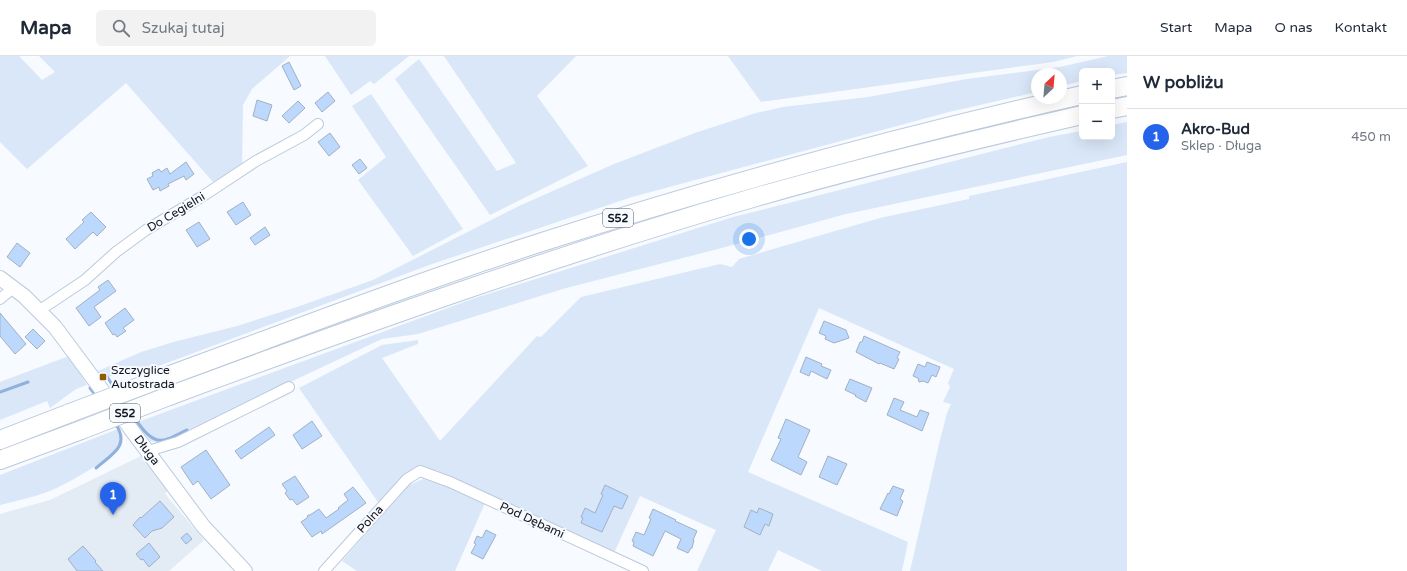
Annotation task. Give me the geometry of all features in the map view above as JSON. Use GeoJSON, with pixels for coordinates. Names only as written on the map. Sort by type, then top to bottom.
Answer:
{"type":"FeatureCollection","features":[{"type":"Feature","properties":{"kind":"highway"},"geometry":{"type":"LineString","coordinates":[[1115,88],[1127,86]]}},
{"type":"Feature","properties":{"kind":"highway","name":"S52"},"geometry":{"type":"LineString","coordinates":[[0,440],[165,376],[433,279],[540,243],[663,204],[876,144],[1079,96]]}},
{"type":"Feature","properties":{"kind":"highway"},"geometry":{"type":"LineString","coordinates":[[1115,108],[1127,106]]}},
{"type":"Feature","properties":{"kind":"highway","name":"S52"},"geometry":{"type":"LineString","coordinates":[[0,460],[398,312],[559,258],[756,197],[852,170],[967,141],[1079,116]]}},
{"type":"Feature","properties":{"kind":"street","name":"Do Cegielni"},"geometry":{"type":"LineString","coordinates":[[40,310],[85,280],[116,252],[146,230],[256,162],[304,135],[318,124]]}},
{"type":"Feature","properties":{"kind":"street","name":"Długa"},"geometry":{"type":"LineString","coordinates":[[0,278],[40,310],[56,327],[203,526],[245,571]]}},
{"type":"Feature","properties":{"kind":"street"},"geometry":{"type":"LineString","coordinates":[[0,299],[13,288]]}},
{"type":"Feature","properties":{"kind":"street"},"geometry":{"type":"LineString","coordinates":[[148,451],[178,442],[289,387]]}},
{"type":"Feature","properties":{"kind":"street","name":"Polna"},"geometry":{"type":"LineString","coordinates":[[324,571],[407,479],[420,471]]}},
{"type":"Feature","properties":{"kind":"street","name":"Pod Dębami"},"geometry":{"type":"LineString","coordinates":[[420,471],[450,482],[642,571]]}},
{"type":"Feature","properties":{"kind":"shaded area"},"geometry":{"type":"Polygon","coordinates":[[[0,56],[19,56],[42,80],[55,72],[39,56],[290,56],[252,89],[243,105],[242,166],[213,182],[126,83],[27,169],[0,142],[0,56]]]}},
{"type":"Feature","properties":{"kind":"shaded area"},"geometry":{"type":"Polygon","coordinates":[[[325,56],[409,56],[374,84],[370,81],[351,95],[325,56]]]}},
{"type":"Feature","properties":{"kind":"shaded area"},"geometry":{"type":"Polygon","coordinates":[[[444,56],[576,56],[537,96],[588,166],[490,215],[395,79],[419,59],[497,171],[516,163],[444,56]]]}},
{"type":"Feature","properties":{"kind":"shaded area"},"geometry":{"type":"Polygon","coordinates":[[[728,56],[1077,56],[1053,62],[761,102],[728,56]]]}},
{"type":"Feature","properties":{"kind":"shaded area"},"geometry":{"type":"Polygon","coordinates":[[[1108,56],[1127,56],[1127,73],[1115,75],[1115,68],[1079,68],[1079,82],[1067,85],[1067,68],[1052,68],[1108,56]]]}},
{"type":"Feature","properties":{"kind":"shaded area"},"geometry":{"type":"Polygon","coordinates":[[[1031,71],[1031,93],[949,112],[632,197],[432,264],[148,370],[119,373],[103,379],[98,371],[141,352],[177,341],[237,326],[297,307],[373,280],[521,205],[614,164],[695,133],[756,113],[783,107],[868,97],[967,79],[1031,71]]]}},
{"type":"Feature","properties":{"kind":"shaded area"},"geometry":{"type":"Polygon","coordinates":[[[371,94],[463,229],[413,256],[358,180],[386,157],[352,106],[371,94]]]}},
{"type":"Feature","properties":{"kind":"shaded area"},"geometry":{"type":"Polygon","coordinates":[[[1127,122],[1127,155],[846,214],[566,288],[418,334],[382,339],[160,443],[150,441],[138,422],[475,298],[733,217],[1049,137],[1079,132],[1079,140],[1115,140],[1115,124],[1127,122]]]}},
{"type":"Feature","properties":{"kind":"shaded area"},"geometry":{"type":"Polygon","coordinates":[[[1127,162],[1127,571],[910,571],[939,444],[947,413],[951,404],[943,402],[950,387],[948,383],[954,369],[819,308],[748,472],[908,542],[902,571],[822,571],[778,550],[768,571],[697,571],[716,530],[640,496],[614,553],[436,470],[422,469],[380,505],[299,388],[382,345],[418,340],[418,344],[382,358],[440,441],[537,336],[541,337],[581,297],[720,264],[732,267],[739,259],[880,218],[969,199],[969,196],[1127,162]]]}},
{"type":"Feature","properties":{"kind":"shaded area"},"geometry":{"type":"Polygon","coordinates":[[[69,356],[87,385],[76,389],[50,408],[47,401],[0,420],[0,382],[69,356]]]}},
{"type":"Feature","properties":{"kind":"shaded area"},"geometry":{"type":"Polygon","coordinates":[[[118,429],[122,437],[120,445],[104,460],[92,468],[50,491],[0,505],[0,475],[118,429]]]}},
{"type":"Feature","properties":{"kind":"shaded area"},"geometry":{"type":"Polygon","coordinates":[[[143,455],[168,490],[165,494],[204,540],[169,571],[0,571],[0,514],[50,500],[143,455]]]}},
{"type":"Feature","properties":{"kind":"shaded area"},"geometry":{"type":"Polygon","coordinates":[[[423,479],[448,487],[485,503],[455,571],[357,571],[342,561],[409,485],[423,479]]]}},
{"type":"Feature","properties":{"kind":"building"},"geometry":{"type":"Polygon","coordinates":[[[289,62],[301,86],[294,90],[282,66],[289,62]]]}},
{"type":"Feature","properties":{"kind":"building"},"geometry":{"type":"Polygon","coordinates":[[[328,92],[335,101],[322,112],[315,103],[328,92]]]}},
{"type":"Feature","properties":{"kind":"building"},"geometry":{"type":"Polygon","coordinates":[[[257,100],[272,105],[267,121],[253,116],[257,100]]]}},
{"type":"Feature","properties":{"kind":"building"},"geometry":{"type":"Polygon","coordinates":[[[298,101],[305,108],[289,123],[282,116],[298,101]]]}},
{"type":"Feature","properties":{"kind":"building"},"geometry":{"type":"Polygon","coordinates":[[[330,133],[340,147],[329,156],[318,142],[330,133]]]}},
{"type":"Feature","properties":{"kind":"building"},"geometry":{"type":"Polygon","coordinates":[[[360,159],[367,168],[359,174],[352,165],[360,159]]]}},
{"type":"Feature","properties":{"kind":"building"},"geometry":{"type":"Polygon","coordinates":[[[186,162],[194,174],[186,180],[184,176],[168,184],[169,186],[160,191],[159,187],[153,190],[147,179],[153,176],[152,173],[159,169],[161,172],[167,168],[170,174],[186,162]]]}},
{"type":"Feature","properties":{"kind":"building"},"geometry":{"type":"Polygon","coordinates":[[[243,202],[251,215],[236,225],[227,212],[243,202]]]}},
{"type":"Feature","properties":{"kind":"building"},"geometry":{"type":"Polygon","coordinates":[[[91,212],[106,227],[97,236],[93,232],[75,249],[66,239],[84,222],[82,220],[91,212]]]}},
{"type":"Feature","properties":{"kind":"building"},"geometry":{"type":"Polygon","coordinates":[[[199,222],[210,239],[197,247],[186,230],[199,222]]]}},
{"type":"Feature","properties":{"kind":"building"},"geometry":{"type":"Polygon","coordinates":[[[265,227],[270,235],[255,245],[250,238],[265,227]]]}},
{"type":"Feature","properties":{"kind":"building"},"geometry":{"type":"Polygon","coordinates":[[[17,243],[30,253],[20,267],[7,257],[17,243]]]}},
{"type":"Feature","properties":{"kind":"building"},"geometry":{"type":"Polygon","coordinates":[[[108,280],[116,291],[94,307],[101,317],[89,326],[76,308],[100,290],[98,287],[108,280]]]}},
{"type":"Feature","properties":{"kind":"building"},"geometry":{"type":"Polygon","coordinates":[[[125,308],[134,320],[123,328],[126,331],[117,337],[115,334],[113,335],[105,323],[125,308]]]}},
{"type":"Feature","properties":{"kind":"building"},"geometry":{"type":"Polygon","coordinates":[[[0,313],[26,344],[15,354],[0,336],[0,313]]]}},
{"type":"Feature","properties":{"kind":"building"},"geometry":{"type":"Polygon","coordinates":[[[824,321],[846,330],[849,338],[834,343],[825,339],[826,336],[819,333],[824,321]]]}},
{"type":"Feature","properties":{"kind":"building"},"geometry":{"type":"Polygon","coordinates":[[[33,329],[45,341],[37,349],[25,337],[33,329]]]}},
{"type":"Feature","properties":{"kind":"building"},"geometry":{"type":"Polygon","coordinates":[[[864,336],[900,352],[897,358],[899,359],[894,369],[880,363],[879,364],[856,352],[864,336]]]}},
{"type":"Feature","properties":{"kind":"building"},"geometry":{"type":"Polygon","coordinates":[[[806,357],[831,370],[827,379],[811,371],[809,376],[800,372],[806,357]]]}},
{"type":"Feature","properties":{"kind":"building"},"geometry":{"type":"Polygon","coordinates":[[[927,362],[940,367],[936,377],[932,375],[928,383],[923,381],[919,382],[918,378],[913,376],[918,364],[925,367],[927,362]]]}},
{"type":"Feature","properties":{"kind":"building"},"geometry":{"type":"Polygon","coordinates":[[[850,379],[872,388],[866,402],[845,390],[850,379]]]}},
{"type":"Feature","properties":{"kind":"building"},"geometry":{"type":"Polygon","coordinates":[[[894,398],[904,402],[900,410],[917,417],[920,410],[929,413],[922,431],[887,415],[894,398]]]}},
{"type":"Feature","properties":{"kind":"building"},"geometry":{"type":"Polygon","coordinates":[[[786,419],[810,430],[798,457],[807,462],[801,475],[771,460],[781,439],[778,438],[786,419]]]}},
{"type":"Feature","properties":{"kind":"building"},"geometry":{"type":"Polygon","coordinates":[[[312,421],[322,436],[302,449],[293,435],[312,421]]]}},
{"type":"Feature","properties":{"kind":"building"},"geometry":{"type":"Polygon","coordinates":[[[269,427],[275,435],[241,459],[235,451],[269,427]]]}},
{"type":"Feature","properties":{"kind":"building"},"geometry":{"type":"Polygon","coordinates":[[[206,450],[230,485],[211,499],[198,481],[193,485],[181,467],[206,450]]]}},
{"type":"Feature","properties":{"kind":"building"},"geometry":{"type":"Polygon","coordinates":[[[828,456],[847,464],[837,485],[819,477],[828,456]]]}},
{"type":"Feature","properties":{"kind":"building"},"geometry":{"type":"Polygon","coordinates":[[[295,476],[309,497],[297,505],[292,499],[290,500],[285,493],[287,491],[282,484],[295,476]]]}},
{"type":"Feature","properties":{"kind":"building"},"geometry":{"type":"Polygon","coordinates":[[[605,485],[628,496],[622,509],[614,506],[602,532],[581,523],[583,518],[581,517],[585,508],[595,513],[603,495],[601,494],[605,485]]]}},
{"type":"Feature","properties":{"kind":"building"},"geometry":{"type":"Polygon","coordinates":[[[893,486],[904,490],[900,499],[903,501],[897,516],[880,509],[893,486]]]}},
{"type":"Feature","properties":{"kind":"building"},"geometry":{"type":"Polygon","coordinates":[[[353,487],[366,503],[322,534],[321,531],[312,537],[301,522],[307,518],[308,515],[319,509],[326,518],[339,509],[338,508],[348,500],[344,494],[353,487]]]}},
{"type":"Feature","properties":{"kind":"building"},"geometry":{"type":"Polygon","coordinates":[[[160,501],[174,517],[162,528],[152,531],[145,538],[133,525],[140,517],[141,518],[160,501]]]}},
{"type":"Feature","properties":{"kind":"building"},"geometry":{"type":"Polygon","coordinates":[[[759,508],[773,514],[769,526],[765,524],[760,535],[744,527],[751,510],[757,513],[759,508]]]}},
{"type":"Feature","properties":{"kind":"building"},"geometry":{"type":"Polygon","coordinates":[[[653,509],[697,531],[693,540],[692,548],[688,553],[677,548],[681,539],[665,531],[653,556],[633,546],[634,542],[632,541],[636,532],[644,535],[651,519],[649,518],[653,509]]]}},
{"type":"Feature","properties":{"kind":"building"},"geometry":{"type":"Polygon","coordinates":[[[486,530],[496,535],[483,559],[471,553],[476,544],[474,543],[477,536],[482,538],[486,530]]]}},
{"type":"Feature","properties":{"kind":"building"},"geometry":{"type":"Polygon","coordinates":[[[187,533],[192,539],[186,544],[181,538],[187,533]]]}},
{"type":"Feature","properties":{"kind":"building"},"geometry":{"type":"Polygon","coordinates":[[[149,543],[160,557],[149,567],[143,559],[141,560],[136,554],[149,543]]]}},
{"type":"Feature","properties":{"kind":"building"},"geometry":{"type":"Polygon","coordinates":[[[83,546],[103,571],[77,571],[68,559],[83,546]]]}},
{"type":"Feature","properties":{"kind":"waterway"},"geometry":{"type":"LineString","coordinates":[[106,375],[115,389]]}},
{"type":"Feature","properties":{"kind":"waterway"},"geometry":{"type":"LineString","coordinates":[[0,392],[28,382]]}},
{"type":"Feature","properties":{"kind":"waterway"},"geometry":{"type":"LineString","coordinates":[[90,388],[97,397]]}},
{"type":"Feature","properties":{"kind":"waterway"},"geometry":{"type":"LineString","coordinates":[[134,417],[146,433],[159,440],[173,437],[187,430]]}},
{"type":"Feature","properties":{"kind":"waterway"},"geometry":{"type":"LineString","coordinates":[[96,468],[118,449],[121,438],[115,423]]}},
{"type":"Feature","properties":{"kind":"place","name":"Szczyglice Autostrada"},"geometry":{"type":"Point","coordinates":[103,377]}},
{"type":"Feature","properties":{"kind":"place","name":"Akro-Bud"},"geometry":{"type":"Point","coordinates":[113,515]}}]}
